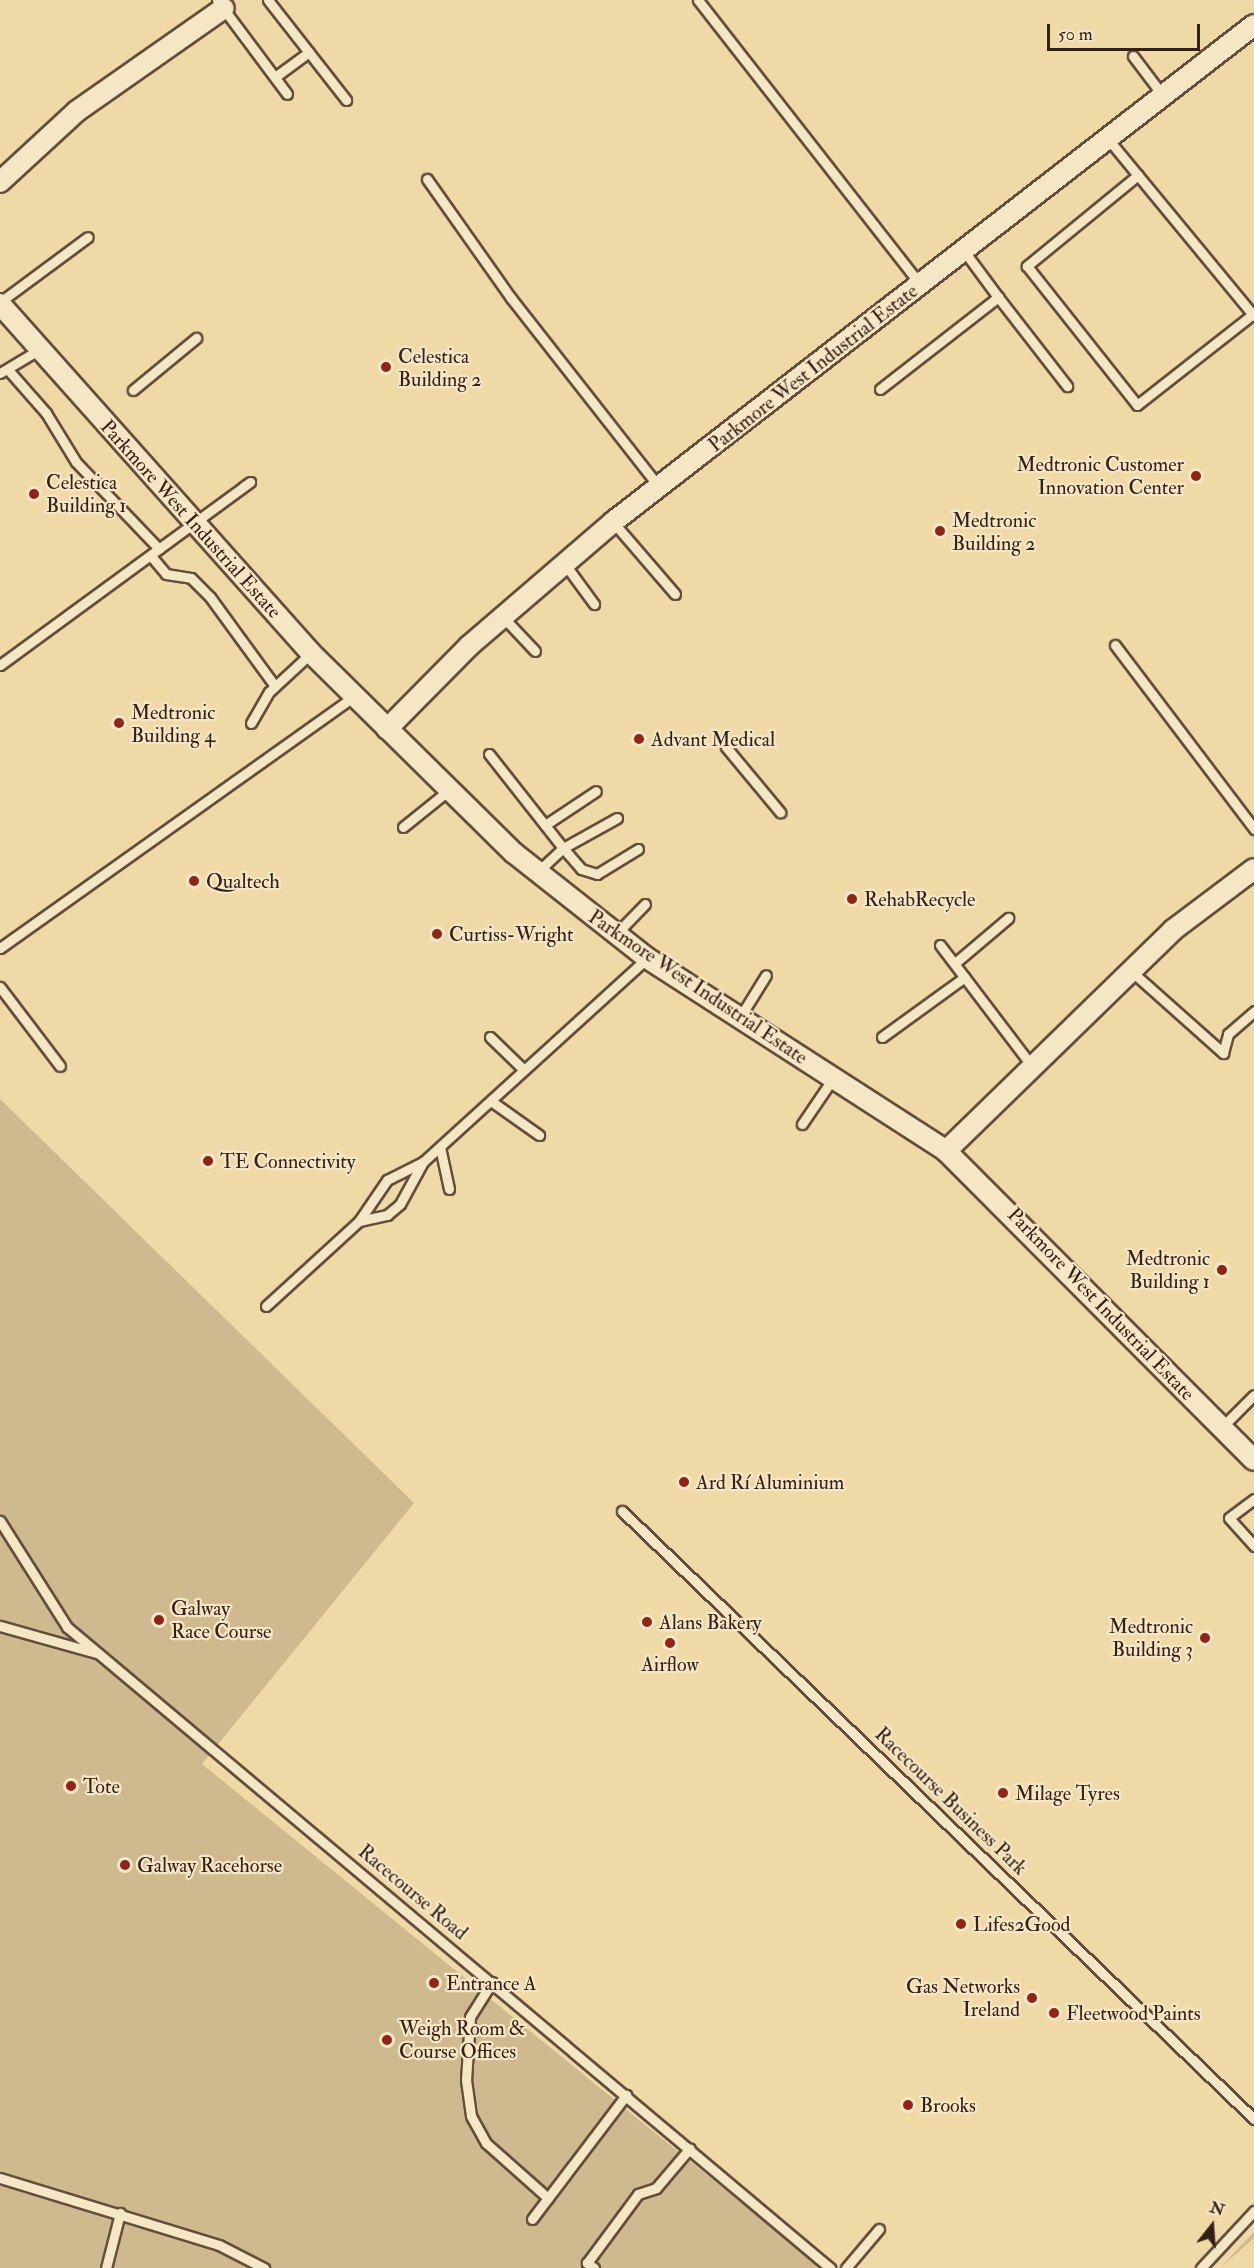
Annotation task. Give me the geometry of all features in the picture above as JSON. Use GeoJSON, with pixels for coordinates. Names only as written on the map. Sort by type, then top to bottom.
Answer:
{"type":"FeatureCollection","features":[{"type":"Feature","properties":{"kind":"street"},"geometry":{"type":"LineString","coordinates":[[0,182],[77,111],[220,4]]}},
{"type":"Feature","properties":{"kind":"street","name":"Parkmore West Industrial Estate"},"geometry":{"type":"LineString","coordinates":[[387,729],[502,616],[613,522],[1254,26]]}},
{"type":"Feature","properties":{"kind":"street","name":"Parkmore West Industrial Estate"},"geometry":{"type":"LineString","coordinates":[[0,303],[311,653],[353,697],[536,873],[647,958],[946,1151],[1254,1461]]}},
{"type":"Feature","properties":{"kind":"street"},"geometry":{"type":"LineString","coordinates":[[946,1151],[1130,970],[1254,869]]}},
{"type":"Feature","properties":{"kind":"lane"},"geometry":{"type":"LineString","coordinates":[[268,0],[346,100]]}},
{"type":"Feature","properties":{"kind":"lane"},"geometry":{"type":"LineString","coordinates":[[698,0],[920,284]]}},
{"type":"Feature","properties":{"kind":"lane"},"geometry":{"type":"LineString","coordinates":[[220,4],[287,94]]}},
{"type":"Feature","properties":{"kind":"lane"},"geometry":{"type":"LineString","coordinates":[[275,77],[309,52]]}},
{"type":"Feature","properties":{"kind":"lane"},"geometry":{"type":"LineString","coordinates":[[1133,56],[1164,97]]}},
{"type":"Feature","properties":{"kind":"lane"},"geometry":{"type":"LineString","coordinates":[[1108,139],[1138,175],[1253,315],[1137,405],[1027,266],[1138,175]]}},
{"type":"Feature","properties":{"kind":"lane"},"geometry":{"type":"LineString","coordinates":[[427,179],[511,298],[659,487]]}},
{"type":"Feature","properties":{"kind":"lane"},"geometry":{"type":"LineString","coordinates":[[0,303],[88,237]]}},
{"type":"Feature","properties":{"kind":"lane"},"geometry":{"type":"LineString","coordinates":[[964,251],[1067,386]]}},
{"type":"Feature","properties":{"kind":"lane"},"geometry":{"type":"LineString","coordinates":[[880,388],[998,297]]}},
{"type":"Feature","properties":{"kind":"lane"},"geometry":{"type":"LineString","coordinates":[[133,390],[196,338]]}},
{"type":"Feature","properties":{"kind":"lane"},"geometry":{"type":"LineString","coordinates":[[40,349],[5,373],[46,413],[76,462],[159,549]]}},
{"type":"Feature","properties":{"kind":"lane"},"geometry":{"type":"LineString","coordinates":[[0,665],[250,482]]}},
{"type":"Feature","properties":{"kind":"lane"},"geometry":{"type":"LineString","coordinates":[[613,522],[675,594]]}},
{"type":"Feature","properties":{"kind":"lane"},"geometry":{"type":"LineString","coordinates":[[151,556],[166,574],[191,578],[210,597],[275,686]]}},
{"type":"Feature","properties":{"kind":"lane"},"geometry":{"type":"LineString","coordinates":[[564,563],[594,604]]}},
{"type":"Feature","properties":{"kind":"lane"},"geometry":{"type":"LineString","coordinates":[[502,616],[535,651]]}},
{"type":"Feature","properties":{"kind":"lane"},"geometry":{"type":"LineString","coordinates":[[1115,645],[1254,829]]}},
{"type":"Feature","properties":{"kind":"lane"},"geometry":{"type":"LineString","coordinates":[[251,723],[275,686],[311,653]]}},
{"type":"Feature","properties":{"kind":"lane"},"geometry":{"type":"LineString","coordinates":[[0,948],[353,697]]}},
{"type":"Feature","properties":{"kind":"lane"},"geometry":{"type":"LineString","coordinates":[[726,747],[780,812]]}},
{"type":"Feature","properties":{"kind":"lane"},"geometry":{"type":"LineString","coordinates":[[489,754],[581,869],[597,874],[638,849]]}},
{"type":"Feature","properties":{"kind":"lane"},"geometry":{"type":"LineString","coordinates":[[403,827],[449,790]]}},
{"type":"Feature","properties":{"kind":"lane"},"geometry":{"type":"LineString","coordinates":[[545,825],[596,791]]}},
{"type":"Feature","properties":{"kind":"lane"},"geometry":{"type":"LineString","coordinates":[[536,873],[562,848],[618,818]]}},
{"type":"Feature","properties":{"kind":"lane"},"geometry":{"type":"LineString","coordinates":[[615,935],[645,904]]}},
{"type":"Feature","properties":{"kind":"lane"},"geometry":{"type":"LineString","coordinates":[[955,963],[1008,918]]}},
{"type":"Feature","properties":{"kind":"lane"},"geometry":{"type":"LineString","coordinates":[[940,945],[1032,1066]]}},
{"type":"Feature","properties":{"kind":"lane"},"geometry":{"type":"LineString","coordinates":[[266,1306],[359,1221],[387,1180],[423,1162],[647,958]]}},
{"type":"Feature","properties":{"kind":"lane"},"geometry":{"type":"LineString","coordinates":[[1130,970],[1223,1053],[1228,1034],[1254,1011]]}},
{"type":"Feature","properties":{"kind":"lane"},"geometry":{"type":"LineString","coordinates":[[740,1017],[766,975]]}},
{"type":"Feature","properties":{"kind":"lane"},"geometry":{"type":"LineString","coordinates":[[882,1037],[965,977]]}},
{"type":"Feature","properties":{"kind":"lane"},"geometry":{"type":"LineString","coordinates":[[0,987],[60,1066]]}},
{"type":"Feature","properties":{"kind":"lane"},"geometry":{"type":"LineString","coordinates":[[490,1037],[524,1070]]}},
{"type":"Feature","properties":{"kind":"lane"},"geometry":{"type":"LineString","coordinates":[[802,1124],[834,1077]]}},
{"type":"Feature","properties":{"kind":"lane"},"geometry":{"type":"LineString","coordinates":[[491,1101],[539,1135]]}},
{"type":"Feature","properties":{"kind":"lane"},"geometry":{"type":"LineString","coordinates":[[440,1147],[449,1189]]}},
{"type":"Feature","properties":{"kind":"lane"},"geometry":{"type":"LineString","coordinates":[[359,1221],[387,1215],[400,1203],[423,1162]]}},
{"type":"Feature","properties":{"kind":"lane"},"geometry":{"type":"LineString","coordinates":[[1222,1427],[1254,1395]]}},
{"type":"Feature","properties":{"kind":"lane"},"geometry":{"type":"LineString","coordinates":[[1254,1499],[1229,1518],[1254,1546]]}},
{"type":"Feature","properties":{"kind":"lane","name":"Racecourse Business Park"},"geometry":{"type":"LineString","coordinates":[[622,1511],[1254,2119]]}},
{"type":"Feature","properties":{"kind":"lane","name":"Racecourse Road"},"geometry":{"type":"LineString","coordinates":[[0,1521],[67,1627],[690,2148],[830,2268]]}},
{"type":"Feature","properties":{"kind":"lane"},"geometry":{"type":"LineString","coordinates":[[0,1626],[99,1654]]}},
{"type":"Feature","properties":{"kind":"lane"},"geometry":{"type":"LineString","coordinates":[[492,1982],[470,2017],[466,2080],[471,2116],[486,2142],[548,2198]]}},
{"type":"Feature","properties":{"kind":"lane"},"geometry":{"type":"LineString","coordinates":[[532,2219],[626,2095]]}},
{"type":"Feature","properties":{"kind":"lane"},"geometry":{"type":"LineString","coordinates":[[594,2268],[587,2263],[638,2194],[656,2188],[690,2148]]}},
{"type":"Feature","properties":{"kind":"lane"},"geometry":{"type":"LineString","coordinates":[[0,2178],[120,2212],[219,2245],[264,2268]]}},
{"type":"Feature","properties":{"kind":"lane"},"geometry":{"type":"LineString","coordinates":[[1201,2268],[1254,2211]]}},
{"type":"Feature","properties":{"kind":"lane"},"geometry":{"type":"LineString","coordinates":[[106,2268],[120,2212]]}},
{"type":"Feature","properties":{"kind":"lane"},"geometry":{"type":"LineString","coordinates":[[846,2268],[879,2229]]}},
{"type":"Feature","properties":{"kind":"shaded area","name":"Galway Race Course"},"geometry":{"type":"Polygon","coordinates":[[[0,1099],[414,1503],[202,1764],[821,2268],[0,2268],[0,1099]]]}},
{"type":"Feature","properties":{"kind":"shaded area"},"geometry":{"type":"Polygon","coordinates":[[[1254,2232],[1254,2238],[1220,2268],[1254,2232]]]}},
{"type":"Feature","properties":{"kind":"place","name":"Celestica Building 2"},"geometry":{"type":"Point","coordinates":[386,367]}},
{"type":"Feature","properties":{"kind":"place","name":"Medtronic Customer Innovation Center"},"geometry":{"type":"Point","coordinates":[1196,476]}},
{"type":"Feature","properties":{"kind":"place","name":"Celestica Building 1"},"geometry":{"type":"Point","coordinates":[34,494]}},
{"type":"Feature","properties":{"kind":"place","name":"Medtronic Building 2"},"geometry":{"type":"Point","coordinates":[940,531]}},
{"type":"Feature","properties":{"kind":"place","name":"Medtronic Building 4"},"geometry":{"type":"Point","coordinates":[119,723]}},
{"type":"Feature","properties":{"kind":"place","name":"Advant Medical"},"geometry":{"type":"Point","coordinates":[639,739]}},
{"type":"Feature","properties":{"kind":"place","name":"Qualtech"},"geometry":{"type":"Point","coordinates":[194,881]}},
{"type":"Feature","properties":{"kind":"place","name":"RehabRecycle"},"geometry":{"type":"Point","coordinates":[852,899]}},
{"type":"Feature","properties":{"kind":"place","name":"Curtiss-Wright"},"geometry":{"type":"Point","coordinates":[437,934]}},
{"type":"Feature","properties":{"kind":"place","name":"TE Connectivity"},"geometry":{"type":"Point","coordinates":[208,1161]}},
{"type":"Feature","properties":{"kind":"place","name":"Medtronic Building 1"},"geometry":{"type":"Point","coordinates":[1222,1270]}},
{"type":"Feature","properties":{"kind":"place","name":"Ard Rí Aluminium"},"geometry":{"type":"Point","coordinates":[684,1482]}},
{"type":"Feature","properties":{"kind":"place","name":"Galway Race Course"},"geometry":{"type":"Point","coordinates":[159,1620]}},
{"type":"Feature","properties":{"kind":"place","name":"Alans Bakery"},"geometry":{"type":"Point","coordinates":[647,1622]}},
{"type":"Feature","properties":{"kind":"place","name":"Medtronic Building 3"},"geometry":{"type":"Point","coordinates":[1205,1638]}},
{"type":"Feature","properties":{"kind":"place","name":"Airflow"},"geometry":{"type":"Point","coordinates":[670,1643]}},
{"type":"Feature","properties":{"kind":"place","name":"Tote"},"geometry":{"type":"Point","coordinates":[71,1786]}},
{"type":"Feature","properties":{"kind":"place","name":"Milage Tyres"},"geometry":{"type":"Point","coordinates":[1003,1793]}},
{"type":"Feature","properties":{"kind":"place","name":"Galway Racehorse"},"geometry":{"type":"Point","coordinates":[125,1865]}},
{"type":"Feature","properties":{"kind":"place","name":"Lifes2Good"},"geometry":{"type":"Point","coordinates":[961,1924]}},
{"type":"Feature","properties":{"kind":"place","name":"Entrance A"},"geometry":{"type":"Point","coordinates":[434,1983]}},
{"type":"Feature","properties":{"kind":"place","name":"Gas Networks Ireland"},"geometry":{"type":"Point","coordinates":[1032,1998]}},
{"type":"Feature","properties":{"kind":"place","name":"Fleetwood Paints"},"geometry":{"type":"Point","coordinates":[1054,2013]}},
{"type":"Feature","properties":{"kind":"place","name":"Weigh Room & Course Offices"},"geometry":{"type":"Point","coordinates":[387,2040]}},
{"type":"Feature","properties":{"kind":"place","name":"Brooks"},"geometry":{"type":"Point","coordinates":[908,2105]}}]}
